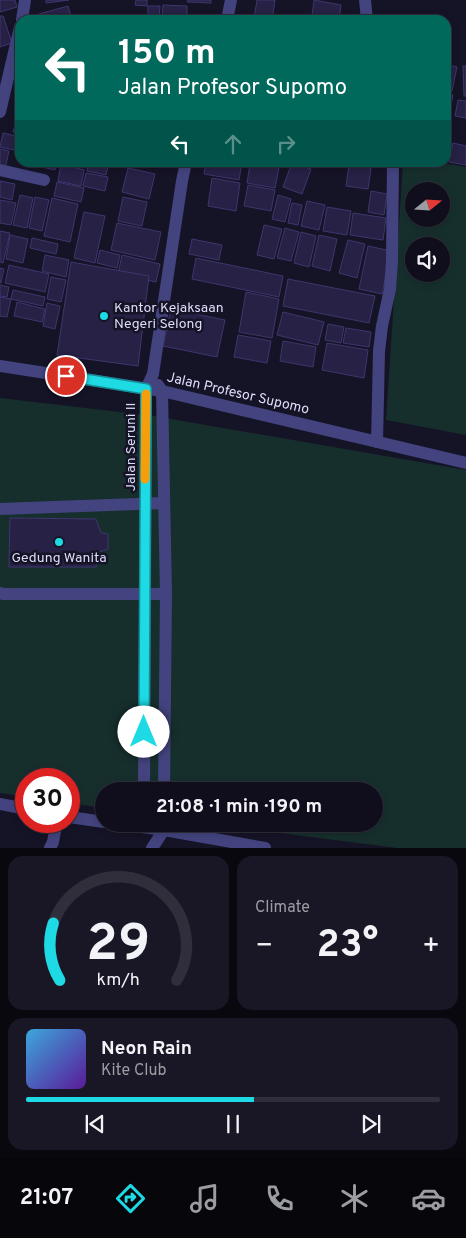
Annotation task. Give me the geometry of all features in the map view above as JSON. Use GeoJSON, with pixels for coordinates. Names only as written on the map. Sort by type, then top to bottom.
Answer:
{"type":"FeatureCollection","features":[{"type":"Feature","properties":{"kind":"street"},"geometry":{"type":"LineString","coordinates":[[23,15],[25,0]]}},
{"type":"Feature","properties":{"kind":"street"},"geometry":{"type":"LineString","coordinates":[[228,15],[231,0]]}},
{"type":"Feature","properties":{"kind":"street"},"geometry":{"type":"LineString","coordinates":[[365,0],[366,15]]}},
{"type":"Feature","properties":{"kind":"street"},"geometry":{"type":"LineString","coordinates":[[0,112],[15,48]]}},
{"type":"Feature","properties":{"kind":"street","name":"Jalan Seruni II"},"geometry":{"type":"LineString","coordinates":[[144,782],[146,389],[153,374],[185,167]]}},
{"type":"Feature","properties":{"kind":"street"},"geometry":{"type":"LineString","coordinates":[[377,442],[379,350],[390,289],[392,261],[393,167]]}},
{"type":"Feature","properties":{"kind":"street"},"geometry":{"type":"LineString","coordinates":[[0,170],[44,180]]}},
{"type":"Feature","properties":{"kind":"street","name":"Jalan Profesor Supomo"},"geometry":{"type":"LineString","coordinates":[[0,366],[162,392],[466,463]]}},
{"type":"Feature","properties":{"kind":"street"},"geometry":{"type":"LineString","coordinates":[[153,374],[162,392],[166,594],[164,782]]}},
{"type":"Feature","properties":{"kind":"street"},"geometry":{"type":"LineString","coordinates":[[0,509],[164,503]]}},
{"type":"Feature","properties":{"kind":"street"},"geometry":{"type":"LineString","coordinates":[[0,593],[166,594]]}},
{"type":"Feature","properties":{"kind":"street"},"geometry":{"type":"LineString","coordinates":[[0,804],[15,807]]}},
{"type":"Feature","properties":{"kind":"street"},"geometry":{"type":"LineString","coordinates":[[80,819],[95,821]]}},
{"type":"Feature","properties":{"kind":"street"},"geometry":{"type":"LineString","coordinates":[[146,832],[152,848]]}},
{"type":"Feature","properties":{"kind":"street"},"geometry":{"type":"LineString","coordinates":[[152,848],[161,832]]}},
{"type":"Feature","properties":{"kind":"street"},"geometry":{"type":"LineString","coordinates":[[188,832],[264,848]]}},
{"type":"Feature","properties":{"kind":"street"},"geometry":{"type":"LineString","coordinates":[[50,848],[55,833]]}},
{"type":"Feature","properties":{"kind":"green space"},"geometry":{"type":"Polygon","coordinates":[[[451,164],[466,167],[466,435],[386,420],[403,167],[451,167],[451,164]]]}},
{"type":"Feature","properties":{"kind":"green space"},"geometry":{"type":"Polygon","coordinates":[[[0,398],[154,416],[466,470],[466,848],[397,848],[272,832],[383,832],[383,782],[95,782],[95,807],[80,805],[80,768],[15,768],[15,795],[0,793],[0,398]]]}},
{"type":"Feature","properties":{"kind":"building"},"geometry":{"type":"Polygon","coordinates":[[[0,0],[15,0],[17,7],[0,12],[0,0]]]}},
{"type":"Feature","properties":{"kind":"building"},"geometry":{"type":"Polygon","coordinates":[[[46,0],[69,0],[46,3],[46,0]]]}},
{"type":"Feature","properties":{"kind":"building"},"geometry":{"type":"Polygon","coordinates":[[[136,0],[147,0],[147,6],[135,5],[136,0]]]}},
{"type":"Feature","properties":{"kind":"building"},"geometry":{"type":"Polygon","coordinates":[[[188,0],[211,0],[211,3],[187,2],[188,0]]]}},
{"type":"Feature","properties":{"kind":"building"},"geometry":{"type":"Polygon","coordinates":[[[257,0],[275,0],[273,15],[254,15],[257,0]]]}},
{"type":"Feature","properties":{"kind":"building"},"geometry":{"type":"Polygon","coordinates":[[[314,0],[341,5],[340,15],[312,15],[314,0]]]}},
{"type":"Feature","properties":{"kind":"building"},"geometry":{"type":"Polygon","coordinates":[[[163,5],[187,6],[187,15],[162,15],[163,5]]]}},
{"type":"Feature","properties":{"kind":"building"},"geometry":{"type":"Polygon","coordinates":[[[68,6],[71,15],[39,15],[68,6]]]}},
{"type":"Feature","properties":{"kind":"building"},"geometry":{"type":"Polygon","coordinates":[[[148,6],[160,6],[159,15],[148,15],[148,6]]]}},
{"type":"Feature","properties":{"kind":"building"},"geometry":{"type":"Polygon","coordinates":[[[0,16],[3,16],[12,43],[0,47],[0,16]]]}},
{"type":"Feature","properties":{"kind":"building"},"geometry":{"type":"Polygon","coordinates":[[[451,65],[457,67],[451,91],[451,65]]]}},
{"type":"Feature","properties":{"kind":"building"},"geometry":{"type":"Polygon","coordinates":[[[463,66],[466,66],[466,96],[464,96],[463,66]]]}},
{"type":"Feature","properties":{"kind":"building"},"geometry":{"type":"Polygon","coordinates":[[[458,100],[466,101],[466,118],[455,116],[458,100]]]}},
{"type":"Feature","properties":{"kind":"building"},"geometry":{"type":"Polygon","coordinates":[[[3,133],[15,136],[15,150],[0,147],[3,133]]]}},
{"type":"Feature","properties":{"kind":"building"},"geometry":{"type":"Polygon","coordinates":[[[453,143],[466,146],[466,165],[451,162],[453,143]]]}},
{"type":"Feature","properties":{"kind":"building"},"geometry":{"type":"Polygon","coordinates":[[[0,149],[9,151],[5,169],[0,168],[0,149]]]}},
{"type":"Feature","properties":{"kind":"building"},"geometry":{"type":"Polygon","coordinates":[[[42,167],[56,167],[55,170],[42,167]]]}},
{"type":"Feature","properties":{"kind":"building"},"geometry":{"type":"Polygon","coordinates":[[[60,167],[72,167],[84,170],[81,186],[58,181],[60,167]]]}},
{"type":"Feature","properties":{"kind":"building"},"geometry":{"type":"Polygon","coordinates":[[[88,167],[108,167],[106,175],[87,171],[88,167]]]}},
{"type":"Feature","properties":{"kind":"building"},"geometry":{"type":"Polygon","coordinates":[[[205,167],[241,167],[239,180],[204,174],[205,167]]]}},
{"type":"Feature","properties":{"kind":"building"},"geometry":{"type":"Polygon","coordinates":[[[250,167],[279,168],[275,188],[247,183],[250,167]]]}},
{"type":"Feature","properties":{"kind":"building"},"geometry":{"type":"Polygon","coordinates":[[[290,167],[311,169],[302,194],[283,187],[290,167]]]}},
{"type":"Feature","properties":{"kind":"building"},"geometry":{"type":"Polygon","coordinates":[[[349,167],[371,168],[368,189],[346,186],[349,167]]]}},
{"type":"Feature","properties":{"kind":"building"},"geometry":{"type":"Polygon","coordinates":[[[128,168],[155,174],[149,199],[122,192],[128,168]]]}},
{"type":"Feature","properties":{"kind":"building"},"geometry":{"type":"Polygon","coordinates":[[[86,173],[108,177],[105,191],[83,186],[86,173]]]}},
{"type":"Feature","properties":{"kind":"building"},"geometry":{"type":"Polygon","coordinates":[[[212,178],[240,183],[236,211],[208,206],[212,178]]]}},
{"type":"Feature","properties":{"kind":"building"},"geometry":{"type":"Polygon","coordinates":[[[0,181],[15,184],[12,200],[0,197],[0,181]]]}},
{"type":"Feature","properties":{"kind":"building"},"geometry":{"type":"Polygon","coordinates":[[[57,182],[84,188],[81,202],[54,196],[57,182]]]}},
{"type":"Feature","properties":{"kind":"building"},"geometry":{"type":"Polygon","coordinates":[[[248,185],[275,190],[271,211],[244,206],[248,185]]]}},
{"type":"Feature","properties":{"kind":"building"},"geometry":{"type":"Polygon","coordinates":[[[371,191],[387,194],[384,215],[368,212],[371,191]]]}},
{"type":"Feature","properties":{"kind":"building"},"geometry":{"type":"Polygon","coordinates":[[[20,195],[33,198],[27,228],[13,225],[20,195]]]}},
{"type":"Feature","properties":{"kind":"building"},"geometry":{"type":"Polygon","coordinates":[[[278,195],[291,199],[285,222],[272,219],[278,195]]]}},
{"type":"Feature","properties":{"kind":"building"},"geometry":{"type":"Polygon","coordinates":[[[35,197],[49,200],[42,231],[29,228],[35,197]]]}},
{"type":"Feature","properties":{"kind":"building"},"geometry":{"type":"Polygon","coordinates":[[[123,197],[147,202],[142,226],[118,221],[123,197]]]}},
{"type":"Feature","properties":{"kind":"building"},"geometry":{"type":"Polygon","coordinates":[[[52,198],[78,204],[70,242],[44,236],[52,198]]]}},
{"type":"Feature","properties":{"kind":"building"},"geometry":{"type":"Polygon","coordinates":[[[0,200],[16,203],[11,225],[0,223],[0,200]]]}},
{"type":"Feature","properties":{"kind":"building"},"geometry":{"type":"Polygon","coordinates":[[[307,201],[325,205],[319,230],[301,226],[307,201]]]}},
{"type":"Feature","properties":{"kind":"building"},"geometry":{"type":"Polygon","coordinates":[[[292,203],[302,205],[298,225],[288,223],[292,203]]]}},
{"type":"Feature","properties":{"kind":"building"},"geometry":{"type":"Polygon","coordinates":[[[327,207],[351,211],[347,235],[323,231],[327,207]]]}},
{"type":"Feature","properties":{"kind":"building"},"geometry":{"type":"Polygon","coordinates":[[[84,212],[105,216],[95,263],[74,258],[84,212]]]}},
{"type":"Feature","properties":{"kind":"building"},"geometry":{"type":"Polygon","coordinates":[[[353,213],[386,218],[383,240],[350,235],[353,213]]]}},
{"type":"Feature","properties":{"kind":"building"},"geometry":{"type":"Polygon","coordinates":[[[117,223],[161,232],[155,260],[111,250],[117,223]]]}},
{"type":"Feature","properties":{"kind":"building"},"geometry":{"type":"Polygon","coordinates":[[[264,225],[282,229],[274,259],[257,255],[264,225]]]}},
{"type":"Feature","properties":{"kind":"building"},"geometry":{"type":"Polygon","coordinates":[[[285,228],[299,232],[291,261],[277,258],[285,228]]]}},
{"type":"Feature","properties":{"kind":"building"},"geometry":{"type":"Polygon","coordinates":[[[0,231],[10,233],[3,263],[0,262],[0,231]]]}},
{"type":"Feature","properties":{"kind":"building"},"geometry":{"type":"Polygon","coordinates":[[[301,232],[316,236],[309,267],[294,263],[301,232]]]}},
{"type":"Feature","properties":{"kind":"building"},"geometry":{"type":"Polygon","coordinates":[[[10,235],[28,239],[23,263],[6,259],[10,235]]]}},
{"type":"Feature","properties":{"kind":"building"},"geometry":{"type":"Polygon","coordinates":[[[319,235],[337,239],[330,271],[312,266],[319,235]]]}},
{"type":"Feature","properties":{"kind":"building"},"geometry":{"type":"Polygon","coordinates":[[[32,238],[58,244],[56,254],[30,248],[32,238]]]}},
{"type":"Feature","properties":{"kind":"building"},"geometry":{"type":"Polygon","coordinates":[[[192,239],[222,245],[219,260],[189,254],[192,239]]]}},
{"type":"Feature","properties":{"kind":"building"},"geometry":{"type":"Polygon","coordinates":[[[348,240],[365,244],[357,278],[339,273],[348,240]]]}},
{"type":"Feature","properties":{"kind":"building"},"geometry":{"type":"Polygon","coordinates":[[[368,246],[391,251],[382,294],[359,289],[368,246]]]}},
{"type":"Feature","properties":{"kind":"building"},"geometry":{"type":"Polygon","coordinates":[[[100,250],[120,255],[117,268],[97,263],[100,250]]]}},
{"type":"Feature","properties":{"kind":"building"},"geometry":{"type":"Polygon","coordinates":[[[45,255],[69,260],[66,277],[42,271],[45,255]]]}},
{"type":"Feature","properties":{"kind":"building"},"geometry":{"type":"Polygon","coordinates":[[[122,255],[160,264],[156,282],[118,274],[122,255]]]}},
{"type":"Feature","properties":{"kind":"building"},"geometry":{"type":"Polygon","coordinates":[[[196,258],[283,276],[279,297],[192,279],[196,258]]]}},
{"type":"Feature","properties":{"kind":"building","name":"Kantor Kejaksaan Negeri Selong"},"geometry":{"type":"Polygon","coordinates":[[[71,262],[149,276],[138,366],[57,355],[71,262]]]}},
{"type":"Feature","properties":{"kind":"building"},"geometry":{"type":"Polygon","coordinates":[[[9,265],[49,274],[45,292],[5,283],[9,265]]]}},
{"type":"Feature","properties":{"kind":"building"},"geometry":{"type":"Polygon","coordinates":[[[0,268],[4,269],[1,283],[0,283],[0,268]]]}},
{"type":"Feature","properties":{"kind":"building"},"geometry":{"type":"Polygon","coordinates":[[[51,277],[66,280],[61,302],[47,299],[51,277]]]}},
{"type":"Feature","properties":{"kind":"building"},"geometry":{"type":"Polygon","coordinates":[[[288,279],[375,296],[369,323],[283,306],[288,279]]]}},
{"type":"Feature","properties":{"kind":"building"},"geometry":{"type":"Polygon","coordinates":[[[0,285],[9,287],[7,297],[0,296],[0,285]]]}},
{"type":"Feature","properties":{"kind":"building"},"geometry":{"type":"Polygon","coordinates":[[[13,290],[45,297],[43,306],[11,299],[13,290]]]}},
{"type":"Feature","properties":{"kind":"building"},"geometry":{"type":"Polygon","coordinates":[[[246,292],[279,299],[272,338],[239,332],[246,292]]]}},
{"type":"Feature","properties":{"kind":"building"},"geometry":{"type":"Polygon","coordinates":[[[0,297],[11,299],[7,317],[0,316],[0,297]]]}},
{"type":"Feature","properties":{"kind":"building"},"geometry":{"type":"Polygon","coordinates":[[[17,302],[45,309],[42,322],[14,316],[17,302]]]}},
{"type":"Feature","properties":{"kind":"building"},"geometry":{"type":"Polygon","coordinates":[[[47,303],[60,306],[55,329],[43,326],[47,303]]]}},
{"type":"Feature","properties":{"kind":"building"},"geometry":{"type":"Polygon","coordinates":[[[171,309],[225,320],[217,357],[163,346],[171,309]]]}},
{"type":"Feature","properties":{"kind":"building"},"geometry":{"type":"Polygon","coordinates":[[[283,312],[324,322],[318,345],[277,335],[283,312]]]}},
{"type":"Feature","properties":{"kind":"building"},"geometry":{"type":"Polygon","coordinates":[[[328,324],[344,327],[341,343],[325,340],[328,324]]]}},
{"type":"Feature","properties":{"kind":"building"},"geometry":{"type":"Polygon","coordinates":[[[346,328],[371,332],[369,347],[343,343],[346,328]]]}},
{"type":"Feature","properties":{"kind":"building"},"geometry":{"type":"Polygon","coordinates":[[[238,335],[271,341],[267,363],[234,357],[238,335]]]}},
{"type":"Feature","properties":{"kind":"building"},"geometry":{"type":"Polygon","coordinates":[[[283,341],[316,347],[313,367],[280,361],[283,341]]]}},
{"type":"Feature","properties":{"kind":"building"},"geometry":{"type":"Polygon","coordinates":[[[327,343],[368,350],[364,378],[322,370],[327,343]]]}},
{"type":"Feature","properties":{"kind":"building","name":"Gedung Wanita"},"geometry":{"type":"Polygon","coordinates":[[[10,518],[96,519],[101,533],[108,534],[108,549],[99,552],[96,567],[9,567],[10,518]]]}},
{"type":"Feature","properties":{"kind":"slow traffic"},"geometry":{"type":"LineString","coordinates":[[145,479],[146,394]]}},
{"type":"Feature","properties":{"kind":"place","name":"Kantor Kejaksaan Negeri Selong"},"geometry":{"type":"Point","coordinates":[104,316]}},
{"type":"Feature","properties":{"kind":"place","name":"Gedung Wanita"},"geometry":{"type":"Point","coordinates":[59,542]}},
{"type":"Feature","properties":{"kind":"route"},"geometry":{"type":"LineString","coordinates":[[66,376],[146,389],[144,732]]}}]}
